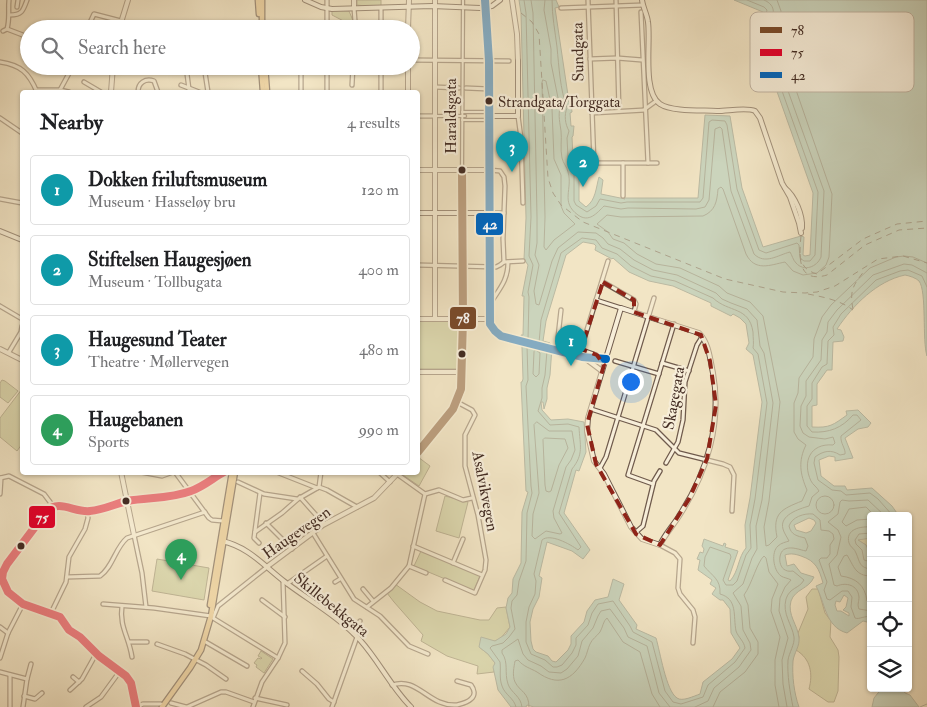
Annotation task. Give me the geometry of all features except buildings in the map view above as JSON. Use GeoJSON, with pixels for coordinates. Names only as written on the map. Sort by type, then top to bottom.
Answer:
{"type":"FeatureCollection","features":[{"type":"Feature","properties":{"kind":"main road"},"geometry":{"type":"LineString","coordinates":[[258,0],[260,20]]}},
{"type":"Feature","properties":{"kind":"main road"},"geometry":{"type":"LineString","coordinates":[[261,20],[262,0]]}},
{"type":"Feature","properties":{"kind":"main road"},"geometry":{"type":"LineString","coordinates":[[263,75],[263,90]]}},
{"type":"Feature","properties":{"kind":"main road"},"geometry":{"type":"LineString","coordinates":[[264,75],[267,90]]}},
{"type":"Feature","properties":{"kind":"main road"},"geometry":{"type":"LineString","coordinates":[[222,540],[223,521],[233,475]]}},
{"type":"Feature","properties":{"kind":"main road"},"geometry":{"type":"LineString","coordinates":[[162,706],[197,657],[204,641],[210,616],[233,475]]}},
{"type":"Feature","properties":{"kind":"main road"},"geometry":{"type":"LineString","coordinates":[[197,657],[210,616]]}},
{"type":"Feature","properties":{"kind":"street"},"geometry":{"type":"LineString","coordinates":[[7,29],[10,15],[8,8],[9,0]]}},
{"type":"Feature","properties":{"kind":"street"},"geometry":{"type":"LineString","coordinates":[[17,7],[18,0]]}},
{"type":"Feature","properties":{"kind":"street"},"geometry":{"type":"LineString","coordinates":[[10,15],[22,13],[27,0]]}},
{"type":"Feature","properties":{"kind":"street"},"geometry":{"type":"LineString","coordinates":[[122,20],[128,0]]}},
{"type":"Feature","properties":{"kind":"street"},"geometry":{"type":"LineString","coordinates":[[305,0],[327,8],[487,7],[495,5],[500,0]]}},
{"type":"Feature","properties":{"kind":"street"},"geometry":{"type":"LineString","coordinates":[[327,0],[327,20]]}},
{"type":"Feature","properties":{"kind":"street"},"geometry":{"type":"LineString","coordinates":[[354,0],[355,20]]}},
{"type":"Feature","properties":{"kind":"street"},"geometry":{"type":"LineString","coordinates":[[408,0],[408,20]]}},
{"type":"Feature","properties":{"kind":"street"},"geometry":{"type":"LineString","coordinates":[[435,0],[435,319]]}},
{"type":"Feature","properties":{"kind":"street","name":"Haraldsgata"},"geometry":{"type":"LineString","coordinates":[[462,0],[462,112],[464,116],[462,120],[462,372]]}},
{"type":"Feature","properties":{"kind":"street"},"geometry":{"type":"LineString","coordinates":[[484,0],[487,7],[489,61],[490,319],[492,327],[501,336],[582,357],[606,359]]}},
{"type":"Feature","properties":{"kind":"street","name":"Sundgata"},"geometry":{"type":"LineString","coordinates":[[588,0],[594,163],[623,163]]}},
{"type":"Feature","properties":{"kind":"street"},"geometry":{"type":"LineString","coordinates":[[616,0],[619,111]]}},
{"type":"Feature","properties":{"kind":"street"},"geometry":{"type":"LineString","coordinates":[[513,2],[517,34],[522,203]]}},
{"type":"Feature","properties":{"kind":"street"},"geometry":{"type":"LineString","coordinates":[[561,8],[616,6],[642,2],[648,22],[651,92],[656,101],[663,106],[672,108],[726,111],[749,109],[755,111],[760,118],[783,186],[790,197],[801,235]]}},
{"type":"Feature","properties":{"kind":"street"},"geometry":{"type":"LineString","coordinates":[[381,8],[381,20]]}},
{"type":"Feature","properties":{"kind":"street"},"geometry":{"type":"LineString","coordinates":[[641,12],[648,163]]}},
{"type":"Feature","properties":{"kind":"street"},"geometry":{"type":"LineString","coordinates":[[91,20],[94,14],[114,20]]}},
{"type":"Feature","properties":{"kind":"street"},"geometry":{"type":"LineString","coordinates":[[3,31],[7,29],[20,33]]}},
{"type":"Feature","properties":{"kind":"street"},"geometry":{"type":"LineString","coordinates":[[590,59],[617,58],[642,60]]}},
{"type":"Feature","properties":{"kind":"street"},"geometry":{"type":"LineString","coordinates":[[420,60],[509,61]]}},
{"type":"Feature","properties":{"kind":"street"},"geometry":{"type":"LineString","coordinates":[[0,62],[20,70]]}},
{"type":"Feature","properties":{"kind":"street"},"geometry":{"type":"LineString","coordinates":[[27,75],[36,90]]}},
{"type":"Feature","properties":{"kind":"street"},"geometry":{"type":"LineString","coordinates":[[60,90],[68,75]]}},
{"type":"Feature","properties":{"kind":"street"},"geometry":{"type":"LineString","coordinates":[[111,90],[112,75]]}},
{"type":"Feature","properties":{"kind":"street"},"geometry":{"type":"LineString","coordinates":[[187,75],[190,89]]}},
{"type":"Feature","properties":{"kind":"street"},"geometry":{"type":"LineString","coordinates":[[205,75],[207,90]]}},
{"type":"Feature","properties":{"kind":"street"},"geometry":{"type":"LineString","coordinates":[[301,75],[301,90]]}},
{"type":"Feature","properties":{"kind":"street"},"geometry":{"type":"LineString","coordinates":[[327,75],[327,90]]}},
{"type":"Feature","properties":{"kind":"street"},"geometry":{"type":"LineString","coordinates":[[352,85],[353,75]]}},
{"type":"Feature","properties":{"kind":"street"},"geometry":{"type":"LineString","coordinates":[[381,75],[381,90]]}},
{"type":"Feature","properties":{"kind":"street"},"geometry":{"type":"LineString","coordinates":[[408,75],[408,90]]}},
{"type":"Feature","properties":{"kind":"street"},"geometry":{"type":"LineString","coordinates":[[138,90],[138,86],[141,83],[151,80],[156,83],[158,90]]}},
{"type":"Feature","properties":{"kind":"street"},"geometry":{"type":"LineString","coordinates":[[84,82],[98,90]]}},
{"type":"Feature","properties":{"kind":"street"},"geometry":{"type":"LineString","coordinates":[[181,85],[193,90]]}},
{"type":"Feature","properties":{"kind":"street"},"geometry":{"type":"LineString","coordinates":[[435,88],[489,89]]}},
{"type":"Feature","properties":{"kind":"street"},"geometry":{"type":"LineString","coordinates":[[592,113],[645,110],[656,101]]}},
{"type":"Feature","properties":{"kind":"street"},"geometry":{"type":"LineString","coordinates":[[462,112],[488,116],[518,116]]}},
{"type":"Feature","properties":{"kind":"street"},"geometry":{"type":"LineString","coordinates":[[420,116],[464,116]]}},
{"type":"Feature","properties":{"kind":"street"},"geometry":{"type":"LineString","coordinates":[[462,120],[488,116]]}},
{"type":"Feature","properties":{"kind":"street"},"geometry":{"type":"LineString","coordinates":[[0,118],[20,132]]}},
{"type":"Feature","properties":{"kind":"street"},"geometry":{"type":"LineString","coordinates":[[623,196],[623,163],[657,163]]}},
{"type":"Feature","properties":{"kind":"street"},"geometry":{"type":"LineString","coordinates":[[420,170],[498,170],[504,177],[503,239],[509,271],[506,280],[490,304]]}},
{"type":"Feature","properties":{"kind":"street"},"geometry":{"type":"LineString","coordinates":[[0,199],[20,203]]}},
{"type":"Feature","properties":{"kind":"street"},"geometry":{"type":"LineString","coordinates":[[420,213],[504,214]]}},
{"type":"Feature","properties":{"kind":"street"},"geometry":{"type":"LineString","coordinates":[[0,231],[20,239]]}},
{"type":"Feature","properties":{"kind":"street"},"geometry":{"type":"LineString","coordinates":[[420,265],[499,266],[506,262],[523,260]]}},
{"type":"Feature","properties":{"kind":"street"},"geometry":{"type":"LineString","coordinates":[[600,358],[582,350],[582,346],[608,261]]}},
{"type":"Feature","properties":{"kind":"street"},"geometry":{"type":"LineString","coordinates":[[603,282],[634,300],[636,304],[634,312]]}},
{"type":"Feature","properties":{"kind":"street"},"geometry":{"type":"LineString","coordinates":[[600,468],[606,457],[654,298]]}},
{"type":"Feature","properties":{"kind":"street"},"geometry":{"type":"LineString","coordinates":[[596,300],[696,332],[702,337],[710,361],[716,399],[714,433],[707,459],[689,499],[660,545]]}},
{"type":"Feature","properties":{"kind":"street"},"geometry":{"type":"LineString","coordinates":[[0,306],[20,318]]}},
{"type":"Feature","properties":{"kind":"street"},"geometry":{"type":"LineString","coordinates":[[621,308],[590,409],[587,431],[593,458],[608,480],[635,533],[642,539],[660,545],[675,553],[680,559],[678,588],[680,594],[694,610],[694,643]]}},
{"type":"Feature","properties":{"kind":"street"},"geometry":{"type":"LineString","coordinates":[[561,310],[558,338],[582,346]]}},
{"type":"Feature","properties":{"kind":"street"},"geometry":{"type":"LineString","coordinates":[[420,319],[490,319]]}},
{"type":"Feature","properties":{"kind":"street"},"geometry":{"type":"LineString","coordinates":[[653,484],[628,475],[674,324]]}},
{"type":"Feature","properties":{"kind":"street"},"geometry":{"type":"LineString","coordinates":[[9,352],[20,334]]}},
{"type":"Feature","properties":{"kind":"street","name":"Skagegata"},"geometry":{"type":"LineString","coordinates":[[666,463],[675,449],[681,432],[684,389],[697,345],[702,337]]}},
{"type":"Feature","properties":{"kind":"street"},"geometry":{"type":"LineString","coordinates":[[0,349],[20,359]]}},
{"type":"Feature","properties":{"kind":"street"},"geometry":{"type":"LineString","coordinates":[[582,357],[595,364],[602,372]]}},
{"type":"Feature","properties":{"kind":"street"},"geometry":{"type":"LineString","coordinates":[[614,361],[659,374]]}},
{"type":"Feature","properties":{"kind":"street"},"geometry":{"type":"LineString","coordinates":[[662,363],[689,371]]}},
{"type":"Feature","properties":{"kind":"street"},"geometry":{"type":"LineString","coordinates":[[420,372],[462,372],[461,389],[457,402],[449,415],[420,450]]}},
{"type":"Feature","properties":{"kind":"street","name":"Asalvikvegen"},"geometry":{"type":"LineString","coordinates":[[445,580],[475,593],[485,570],[486,560],[478,515],[466,471],[464,442],[474,415],[472,410],[457,402]]}},
{"type":"Feature","properties":{"kind":"street"},"geometry":{"type":"LineString","coordinates":[[590,409],[659,432],[675,449],[684,454],[727,465],[733,472],[732,511]]}},
{"type":"Feature","properties":{"kind":"street"},"geometry":{"type":"LineString","coordinates":[[635,533],[644,525],[653,484],[660,471]]}},
{"type":"Feature","properties":{"kind":"street"},"geometry":{"type":"LineString","coordinates":[[122,475],[142,573],[146,607]]}},
{"type":"Feature","properties":{"kind":"street"},"geometry":{"type":"LineString","coordinates":[[176,475],[212,520],[223,521]]}},
{"type":"Feature","properties":{"kind":"street"},"geometry":{"type":"LineString","coordinates":[[162,706],[143,704],[136,707],[130,680],[96,654],[80,637],[69,630],[60,617],[24,604],[8,592],[1,579],[7,564],[47,511],[53,506],[87,512],[128,501],[160,498],[190,492],[219,475]]}},
{"type":"Feature","properties":{"kind":"street"},"geometry":{"type":"LineString","coordinates":[[284,475],[318,488],[357,507]]}},
{"type":"Feature","properties":{"kind":"street"},"geometry":{"type":"LineString","coordinates":[[318,488],[320,475]]}},
{"type":"Feature","properties":{"kind":"street"},"geometry":{"type":"LineString","coordinates":[[382,475],[390,482]]}},
{"type":"Feature","properties":{"kind":"street","name":"Haugevegen"},"geometry":{"type":"LineString","coordinates":[[210,616],[218,606],[268,566],[324,524],[379,494],[397,475]]}},
{"type":"Feature","properties":{"kind":"street"},"geometry":{"type":"LineString","coordinates":[[399,475],[425,494]]}},
{"type":"Feature","properties":{"kind":"street"},"geometry":{"type":"LineString","coordinates":[[0,494],[0,478],[9,476],[44,494],[53,506]]}},
{"type":"Feature","properties":{"kind":"street"},"geometry":{"type":"LineString","coordinates":[[238,482],[269,496],[299,498],[324,524]]}},
{"type":"Feature","properties":{"kind":"street"},"geometry":{"type":"LineString","coordinates":[[255,532],[299,498],[318,488]]}},
{"type":"Feature","properties":{"kind":"street"},"geometry":{"type":"LineString","coordinates":[[425,494],[439,490],[462,500],[472,498]]}},
{"type":"Feature","properties":{"kind":"street"},"geometry":{"type":"LineString","coordinates":[[259,543],[254,538],[260,492]]}},
{"type":"Feature","properties":{"kind":"street"},"geometry":{"type":"LineString","coordinates":[[367,607],[391,588],[409,566],[425,494]]}},
{"type":"Feature","properties":{"kind":"street"},"geometry":{"type":"LineString","coordinates":[[51,613],[67,577],[68,560],[85,529],[88,518],[87,512]]}},
{"type":"Feature","properties":{"kind":"street"},"geometry":{"type":"LineString","coordinates":[[67,577],[100,576],[107,569],[124,540],[205,512]]}},
{"type":"Feature","properties":{"kind":"street"},"geometry":{"type":"LineString","coordinates":[[266,524],[292,549]]}},
{"type":"Feature","properties":{"kind":"street"},"geometry":{"type":"LineString","coordinates":[[313,533],[354,599],[380,616],[409,646],[428,654]]}},
{"type":"Feature","properties":{"kind":"street"},"geometry":{"type":"LineString","coordinates":[[453,563],[463,539]]}},
{"type":"Feature","properties":{"kind":"street","name":"Skillebekkgata"},"geometry":{"type":"LineString","coordinates":[[222,540],[244,549],[268,566],[286,583],[355,635],[411,707]]}},
{"type":"Feature","properties":{"kind":"street"},"geometry":{"type":"LineString","coordinates":[[413,546],[482,575]]}},
{"type":"Feature","properties":{"kind":"street"},"geometry":{"type":"LineString","coordinates":[[171,703],[187,707],[221,692],[226,692],[253,705],[262,682],[278,658],[285,643],[284,592],[286,583],[327,556]]}},
{"type":"Feature","properties":{"kind":"street"},"geometry":{"type":"LineString","coordinates":[[409,566],[426,573]]}},
{"type":"Feature","properties":{"kind":"street"},"geometry":{"type":"LineString","coordinates":[[335,582],[340,579]]}},
{"type":"Feature","properties":{"kind":"street"},"geometry":{"type":"LineString","coordinates":[[284,592],[286,583]]}},
{"type":"Feature","properties":{"kind":"street"},"geometry":{"type":"LineString","coordinates":[[363,589],[373,601]]}},
{"type":"Feature","properties":{"kind":"street"},"geometry":{"type":"LineString","coordinates":[[262,600],[285,617]]}},
{"type":"Feature","properties":{"kind":"street"},"geometry":{"type":"LineString","coordinates":[[0,658],[8,633],[24,604]]}},
{"type":"Feature","properties":{"kind":"street"},"geometry":{"type":"LineString","coordinates":[[103,604],[146,607],[210,616],[278,658]]}},
{"type":"Feature","properties":{"kind":"street"},"geometry":{"type":"LineString","coordinates":[[122,606],[120,620],[129,642],[132,657]]}},
{"type":"Feature","properties":{"kind":"street"},"geometry":{"type":"LineString","coordinates":[[332,707],[360,621]]}},
{"type":"Feature","properties":{"kind":"street"},"geometry":{"type":"LineString","coordinates":[[0,627],[8,633]]}},
{"type":"Feature","properties":{"kind":"street"},"geometry":{"type":"LineString","coordinates":[[204,641],[247,666]]}},
{"type":"Feature","properties":{"kind":"street"},"geometry":{"type":"LineString","coordinates":[[129,642],[147,642]]}},
{"type":"Feature","properties":{"kind":"street"},"geometry":{"type":"LineString","coordinates":[[158,644],[197,657],[226,679]]}},
{"type":"Feature","properties":{"kind":"street"},"geometry":{"type":"LineString","coordinates":[[70,690],[79,682],[96,654]]}},
{"type":"Feature","properties":{"kind":"street"},"geometry":{"type":"LineString","coordinates":[[23,707],[26,679],[31,664]]}},
{"type":"Feature","properties":{"kind":"street"},"geometry":{"type":"LineString","coordinates":[[86,707],[101,697],[120,671]]}},
{"type":"Feature","properties":{"kind":"street"},"geometry":{"type":"LineString","coordinates":[[302,671],[334,702]]}},
{"type":"Feature","properties":{"kind":"street"},"geometry":{"type":"LineString","coordinates":[[0,672],[26,679]]}},
{"type":"Feature","properties":{"kind":"street"},"geometry":{"type":"LineString","coordinates":[[10,675],[10,707]]}},
{"type":"Feature","properties":{"kind":"street"},"geometry":{"type":"LineString","coordinates":[[74,677],[79,682]]}},
{"type":"Feature","properties":{"kind":"street"},"geometry":{"type":"LineString","coordinates":[[392,685],[400,684],[415,687],[430,700],[447,706],[458,705],[471,699],[473,696],[474,690],[471,685],[456,681]]}},
{"type":"Feature","properties":{"kind":"street"},"geometry":{"type":"LineString","coordinates":[[24,696],[35,698],[42,693]]}},
{"type":"Feature","properties":{"kind":"street"},"geometry":{"type":"LineString","coordinates":[[255,698],[287,705]]}},
{"type":"Feature","properties":{"kind":"highlighted area"},"geometry":{"type":"Polygon","coordinates":[[[603,282],[634,300],[634,312],[701,335],[710,361],[716,405],[707,459],[689,499],[660,545],[636,534],[596,464],[587,424],[604,365],[597,355],[581,349],[603,282]]]}},
{"type":"Feature","properties":{"kind":"green space"},"geometry":{"type":"Polygon","coordinates":[[[357,0],[381,0],[381,8],[357,5],[357,0]]]}},
{"type":"Feature","properties":{"kind":"green space"},"geometry":{"type":"Polygon","coordinates":[[[332,10],[349,11],[353,20],[342,20],[332,15],[332,10]]]}},
{"type":"Feature","properties":{"kind":"green space"},"geometry":{"type":"Polygon","coordinates":[[[460,320],[459,369],[420,369],[420,321],[460,320]]]}},
{"type":"Feature","properties":{"kind":"green space"},"geometry":{"type":"Polygon","coordinates":[[[2,380],[18,391],[8,403],[0,397],[0,383],[2,380]]]}},
{"type":"Feature","properties":{"kind":"green space"},"geometry":{"type":"Polygon","coordinates":[[[20,392],[20,447],[17,451],[0,437],[0,418],[20,392]]]}},
{"type":"Feature","properties":{"kind":"green space"},"geometry":{"type":"Polygon","coordinates":[[[420,458],[430,466],[419,486],[403,475],[420,475],[420,458]]]}},
{"type":"Feature","properties":{"kind":"green space"},"geometry":{"type":"Polygon","coordinates":[[[445,496],[468,502],[459,538],[436,531],[445,496]]]}},
{"type":"Feature","properties":{"kind":"green space"},"geometry":{"type":"Polygon","coordinates":[[[867,538],[867,547],[866,545],[858,540],[867,538]]]}},
{"type":"Feature","properties":{"kind":"green space"},"geometry":{"type":"Polygon","coordinates":[[[421,551],[480,576],[474,591],[414,566],[421,551]]]}},
{"type":"Feature","properties":{"kind":"green space"},"geometry":{"type":"Polygon","coordinates":[[[157,559],[209,568],[204,600],[152,591],[157,559]]]}},
{"type":"Feature","properties":{"kind":"green space"},"geometry":{"type":"Polygon","coordinates":[[[395,584],[420,602],[437,611],[480,620],[489,620],[497,608],[506,607],[510,627],[500,639],[479,647],[495,663],[494,672],[477,674],[478,666],[447,656],[421,641],[423,635],[387,593],[395,584]]]}},
{"type":"Feature","properties":{"kind":"green space"},"geometry":{"type":"Polygon","coordinates":[[[812,589],[818,589],[825,613],[831,621],[830,637],[838,650],[838,691],[834,702],[828,702],[809,689],[810,667],[805,658],[796,650],[798,633],[808,609],[806,597],[812,589]]]}},
{"type":"Feature","properties":{"kind":"green space"},"geometry":{"type":"Polygon","coordinates":[[[261,651],[273,659],[264,673],[254,663],[258,658],[262,658],[258,656],[261,651]]]}},
{"type":"Feature","properties":{"kind":"water"},"geometry":{"type":"Polygon","coordinates":[[[519,0],[556,0],[559,7],[555,8],[569,102],[571,102],[571,126],[574,126],[572,137],[573,158],[577,157],[576,165],[579,165],[579,201],[586,207],[589,204],[594,197],[599,177],[603,180],[601,194],[625,199],[623,198],[698,198],[705,115],[730,116],[742,188],[763,247],[801,236],[804,237],[803,255],[805,256],[810,255],[813,193],[777,92],[914,92],[914,12],[763,12],[734,0],[927,0],[927,356],[921,286],[919,281],[905,275],[875,288],[866,295],[850,311],[837,329],[841,330],[844,337],[843,341],[833,342],[832,370],[827,370],[817,384],[817,405],[812,406],[812,427],[831,425],[847,415],[846,411],[858,410],[871,423],[868,427],[858,429],[845,438],[853,458],[835,461],[835,457],[829,456],[819,460],[821,476],[834,486],[845,486],[847,490],[872,488],[896,512],[867,512],[867,539],[858,540],[867,547],[867,622],[863,621],[847,633],[840,630],[830,620],[816,586],[823,583],[816,566],[810,560],[801,556],[785,555],[787,566],[794,564],[801,573],[814,577],[809,584],[793,597],[790,606],[799,638],[794,658],[793,678],[799,707],[534,707],[527,705],[526,707],[511,707],[498,690],[493,667],[495,663],[479,647],[481,637],[495,641],[506,634],[510,627],[506,608],[508,598],[512,593],[513,579],[521,563],[522,512],[528,492],[526,491],[521,382],[523,379],[522,347],[520,343],[523,342],[521,335],[523,335],[524,296],[522,296],[528,265],[524,259],[526,218],[521,13],[519,0]],[[583,242],[566,255],[546,321],[543,341],[550,343],[552,347],[547,399],[544,409],[543,402],[541,402],[542,410],[551,420],[568,419],[584,422],[586,452],[579,471],[576,470],[564,513],[590,550],[583,559],[572,551],[547,542],[539,576],[542,578],[539,597],[533,609],[530,622],[531,641],[536,652],[548,656],[552,661],[556,662],[568,650],[571,644],[571,636],[584,622],[587,611],[595,600],[608,597],[613,579],[624,584],[619,600],[637,625],[636,629],[656,638],[673,694],[679,699],[685,699],[700,694],[703,682],[732,659],[740,648],[731,633],[730,609],[723,600],[712,594],[716,588],[710,584],[712,580],[698,570],[700,560],[697,559],[700,552],[703,553],[704,539],[723,546],[724,543],[726,544],[725,547],[738,551],[728,580],[730,581],[746,548],[745,525],[762,402],[753,355],[746,349],[749,343],[746,324],[740,318],[733,314],[731,316],[711,306],[711,303],[673,286],[649,281],[629,272],[613,258],[595,250],[596,246],[583,242]],[[809,518],[794,525],[796,530],[806,533],[811,531],[816,523],[809,518]],[[844,595],[840,602],[836,601],[835,605],[837,611],[841,611],[849,616],[849,613],[843,610],[846,607],[848,598],[844,595]]]}},
{"type":"Feature","properties":{"kind":"water"},"geometry":{"type":"Polygon","coordinates":[[[879,692],[904,692],[910,695],[919,707],[872,707],[874,698],[879,692]]]}},
{"type":"Feature","properties":{"kind":"waterway"},"geometry":{"type":"LineString","coordinates":[[920,707],[927,704]]}},
{"type":"Feature","properties":{"kind":"ferry route"},"geometry":{"type":"LineString","coordinates":[[521,13],[532,22],[539,34],[548,178],[553,193],[561,205],[583,222],[725,279],[783,292],[817,292],[835,286],[878,259],[903,256],[927,263]]}},
{"type":"Feature","properties":{"kind":"ferry route"},"geometry":{"type":"LineString","coordinates":[[800,254],[805,267],[817,274],[863,239],[897,224],[927,221]]}},
{"type":"Feature","properties":{"kind":"ferry route"},"geometry":{"type":"LineString","coordinates":[[801,236],[800,260],[802,266],[810,276],[817,277],[827,275],[865,245],[899,230],[927,228]]}},
{"type":"Feature","properties":{"kind":"ferry route"},"geometry":{"type":"LineString","coordinates":[[853,309],[853,288],[865,270]]}},
{"type":"Feature","properties":{"kind":"ferry route"},"geometry":{"type":"LineString","coordinates":[[808,294],[837,301],[853,310]]}},
{"type":"Feature","properties":{"kind":"transit line","name":"42"},"geometry":{"type":"LineString","coordinates":[[485,0],[489,61],[490,324],[501,336],[582,357],[606,359]]}},
{"type":"Feature","properties":{"kind":"transit line","name":"78"},"geometry":{"type":"LineString","coordinates":[[420,450],[453,409],[461,389],[463,319],[462,170]]}},
{"type":"Feature","properties":{"kind":"transit line","name":"75"},"geometry":{"type":"LineString","coordinates":[[136,707],[131,683],[126,676],[69,630],[60,617],[23,604],[8,592],[2,579],[3,572],[47,511],[52,508],[62,506],[90,511],[127,501],[183,494],[204,485],[219,475]]}},
{"type":"Feature","properties":{"kind":"place","name":"Strandgata/Torggata"},"geometry":{"type":"Point","coordinates":[489,101]}},
{"type":"Feature","properties":{"kind":"place","name":"Haugesund Teater"},"geometry":{"type":"Point","coordinates":[512,172]}},
{"type":"Feature","properties":{"kind":"place","name":"Stiftelsen Haugesjøen"},"geometry":{"type":"Point","coordinates":[583,187]}},
{"type":"Feature","properties":{"kind":"place","name":"Dokken friluftsmuseum"},"geometry":{"type":"Point","coordinates":[571,366]}},
{"type":"Feature","properties":{"kind":"place","name":"Haugebanen"},"geometry":{"type":"Point","coordinates":[181,580]}}]}
